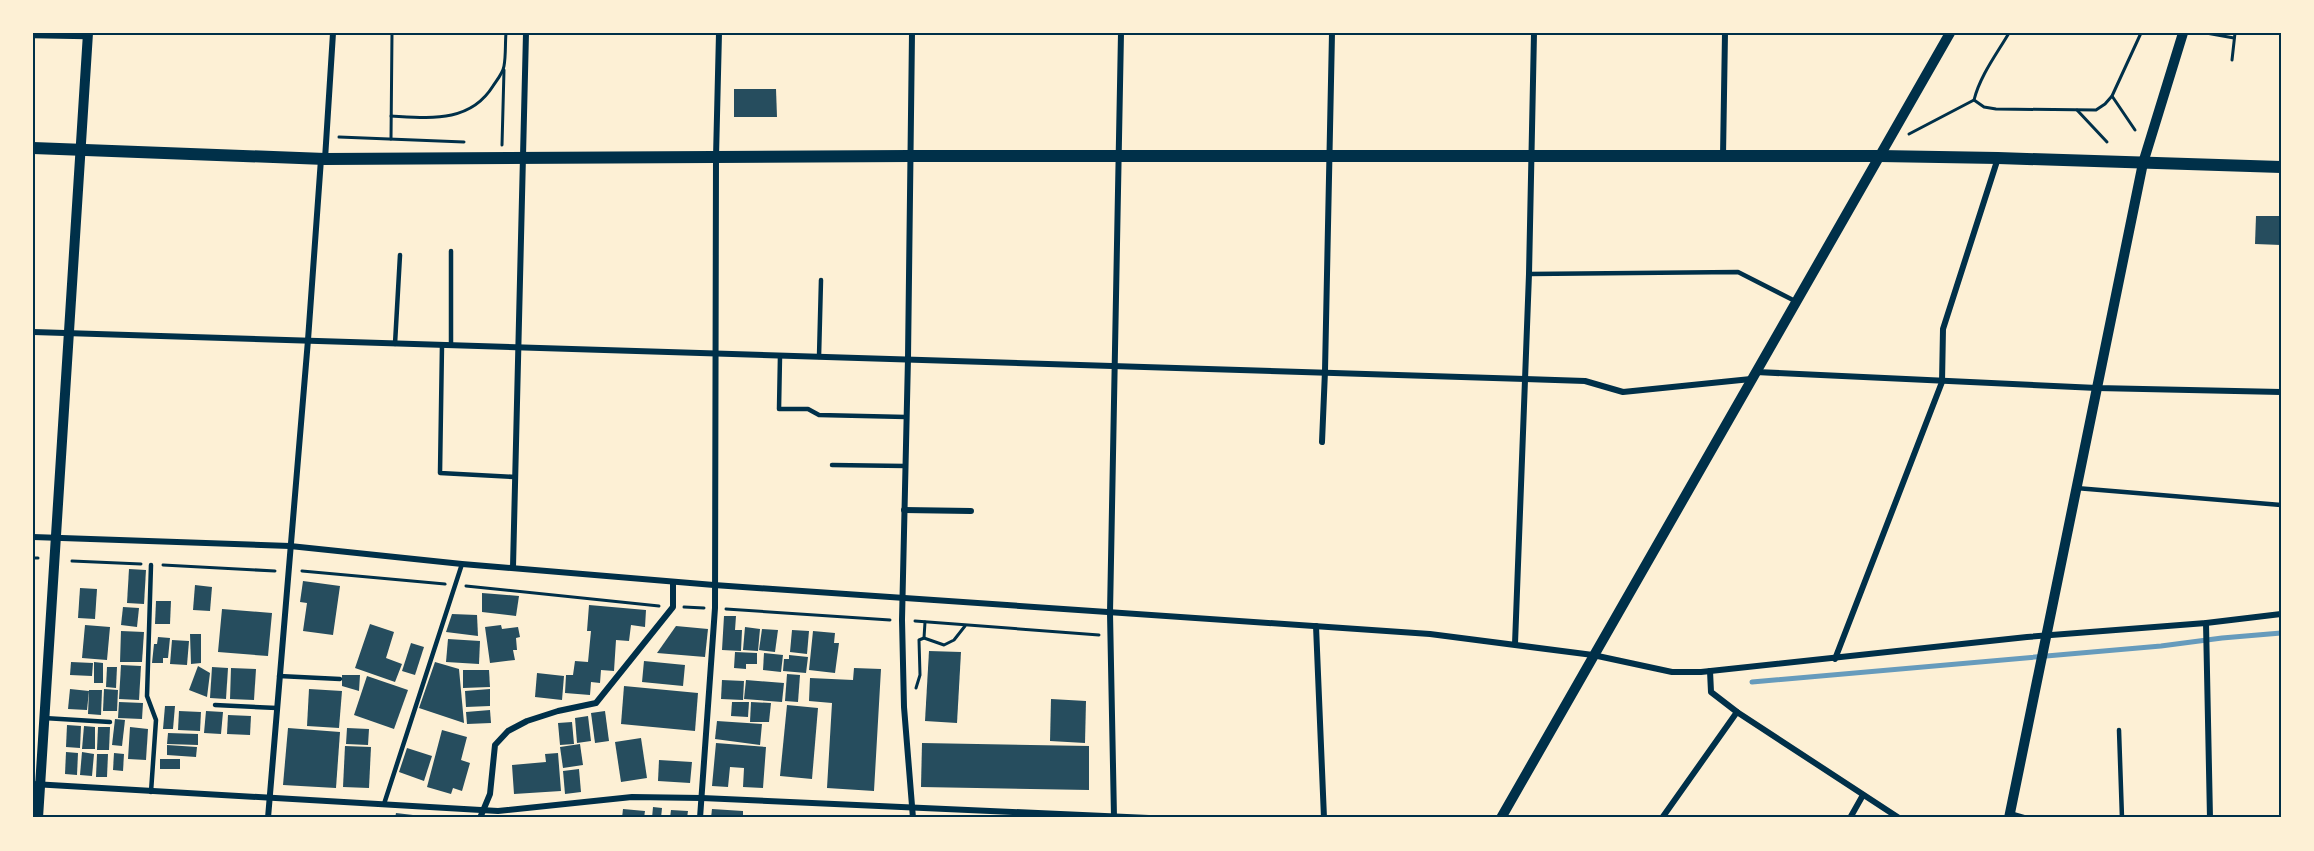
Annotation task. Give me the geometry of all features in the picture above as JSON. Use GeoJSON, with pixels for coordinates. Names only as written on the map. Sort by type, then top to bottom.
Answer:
{"type":"FeatureCollection","features":[{"type":"Feature","properties":{"kind":"main road"},"geometry":{"type":"LineString","coordinates":[[33,148],[323,159],[910,156],[1880,156],[2281,167]]}},
{"type":"Feature","properties":{"kind":"street"},"geometry":{"type":"LineString","coordinates":[[267,818],[333,33]]}},
{"type":"Feature","properties":{"kind":"street"},"geometry":{"type":"LineString","coordinates":[[513,567],[526,33]]}},
{"type":"Feature","properties":{"kind":"street"},"geometry":{"type":"LineString","coordinates":[[700,818],[715,608],[716,157],[719,33]]}},
{"type":"Feature","properties":{"kind":"street"},"geometry":{"type":"LineString","coordinates":[[912,33],[902,598],[904,707],[913,818]]}},
{"type":"Feature","properties":{"kind":"street"},"geometry":{"type":"LineString","coordinates":[[1114,817],[1110,614],[1121,33]]}},
{"type":"Feature","properties":{"kind":"street"},"geometry":{"type":"LineString","coordinates":[[1322,442],[1332,33]]}},
{"type":"Feature","properties":{"kind":"street"},"geometry":{"type":"LineString","coordinates":[[1515,644],[1534,33]]}},
{"type":"Feature","properties":{"kind":"street"},"geometry":{"type":"LineString","coordinates":[[1723,156],[1725,33]]}},
{"type":"Feature","properties":{"kind":"street"},"geometry":{"type":"LineString","coordinates":[[1501,818],[1950,33]]}},
{"type":"Feature","properties":{"kind":"street"},"geometry":{"type":"LineString","coordinates":[[2024,818],[2009,816],[2045,636],[2143,163],[2183,33]]}},
{"type":"Feature","properties":{"kind":"street"},"geometry":{"type":"LineString","coordinates":[[38,818],[36,784],[44,718],[88,35]]}},
{"type":"Feature","properties":{"kind":"street"},"geometry":{"type":"LineString","coordinates":[[1835,659],[1942,382],[1942,329],[1998,158]]}},
{"type":"Feature","properties":{"kind":"street"},"geometry":{"type":"LineString","coordinates":[[33,332],[1325,371],[1585,381],[1623,392],[1754,375],[2097,388],[2281,392]]}},
{"type":"Feature","properties":{"kind":"street"},"geometry":{"type":"LineString","coordinates":[[904,510],[971,512]]}},
{"type":"Feature","properties":{"kind":"street"},"geometry":{"type":"LineString","coordinates":[[33,537],[290,546],[462,564],[673,582],[1110,614],[1430,634],[1593,655],[1672,672],[1710,671],[2281,614]]}},
{"type":"Feature","properties":{"kind":"street"},"geometry":{"type":"LineString","coordinates":[[480,818],[490,794],[495,745],[508,731],[527,721],[558,711],[596,703],[673,607],[673,582]]}},
{"type":"Feature","properties":{"kind":"street"},"geometry":{"type":"LineString","coordinates":[[2206,623],[2210,818]]}},
{"type":"Feature","properties":{"kind":"street"},"geometry":{"type":"LineString","coordinates":[[1316,626],[1324,818]]}},
{"type":"Feature","properties":{"kind":"street"},"geometry":{"type":"LineString","coordinates":[[1710,671],[1711,692],[1737,712],[1899,818]]}},
{"type":"Feature","properties":{"kind":"street"},"geometry":{"type":"LineString","coordinates":[[1662,818],[1737,712]]}},
{"type":"Feature","properties":{"kind":"street"},"geometry":{"type":"LineString","coordinates":[[36,784],[498,811],[632,796],[1149,818]]}},
{"type":"Feature","properties":{"kind":"street"},"geometry":{"type":"LineString","coordinates":[[1850,818],[1863,795]]}},
{"type":"Feature","properties":{"kind":"lane"},"geometry":{"type":"LineString","coordinates":[[33,36],[88,35]]}},
{"type":"Feature","properties":{"kind":"lane"},"geometry":{"type":"LineString","coordinates":[[451,251],[451,345]]}},
{"type":"Feature","properties":{"kind":"lane"},"geometry":{"type":"LineString","coordinates":[[395,344],[400,255]]}},
{"type":"Feature","properties":{"kind":"lane"},"geometry":{"type":"LineString","coordinates":[[1528,274],[1738,272],[1797,303]]}},
{"type":"Feature","properties":{"kind":"lane"},"geometry":{"type":"LineString","coordinates":[[819,357],[821,280]]}},
{"type":"Feature","properties":{"kind":"lane"},"geometry":{"type":"LineString","coordinates":[[442,345],[440,473],[515,477]]}},
{"type":"Feature","properties":{"kind":"lane"},"geometry":{"type":"LineString","coordinates":[[780,356],[779,409],[808,409],[819,415],[906,417]]}},
{"type":"Feature","properties":{"kind":"lane"},"geometry":{"type":"LineString","coordinates":[[832,465],[905,466]]}},
{"type":"Feature","properties":{"kind":"lane"},"geometry":{"type":"LineString","coordinates":[[2076,488],[2281,505]]}},
{"type":"Feature","properties":{"kind":"lane"},"geometry":{"type":"LineString","coordinates":[[384,804],[462,564]]}},
{"type":"Feature","properties":{"kind":"lane"},"geometry":{"type":"LineString","coordinates":[[150,792],[156,720],[147,696],[151,565]]}},
{"type":"Feature","properties":{"kind":"lane"},"geometry":{"type":"LineString","coordinates":[[279,676],[340,679]]}},
{"type":"Feature","properties":{"kind":"lane"},"geometry":{"type":"LineString","coordinates":[[215,705],[277,708]]}},
{"type":"Feature","properties":{"kind":"lane"},"geometry":{"type":"LineString","coordinates":[[44,718],[110,722]]}},
{"type":"Feature","properties":{"kind":"lane"},"geometry":{"type":"LineString","coordinates":[[2119,730],[2122,818]]}},
{"type":"Feature","properties":{"kind":"path"},"geometry":{"type":"LineString","coordinates":[[392,33],[392,159]]}},
{"type":"Feature","properties":{"kind":"path"},"geometry":{"type":"LineString","coordinates":[[502,145],[506,33]]}},
{"type":"Feature","properties":{"kind":"path"},"geometry":{"type":"LineString","coordinates":[[1905,136],[1974,100],[1980,81],[2009,33]]}},
{"type":"Feature","properties":{"kind":"path"},"geometry":{"type":"LineString","coordinates":[[1974,100],[1984,107],[1996,109],[2096,110],[2112,96],[2141,33]]}},
{"type":"Feature","properties":{"kind":"path"},"geometry":{"type":"LineString","coordinates":[[2206,33],[2234,35],[2232,60]]}},
{"type":"Feature","properties":{"kind":"path"},"geometry":{"type":"LineString","coordinates":[[391,116],[423,118],[465,112],[486,98],[504,69]]}},
{"type":"Feature","properties":{"kind":"path"},"geometry":{"type":"LineString","coordinates":[[2112,96],[2135,130]]}},
{"type":"Feature","properties":{"kind":"path"},"geometry":{"type":"LineString","coordinates":[[2077,110],[2107,142]]}},
{"type":"Feature","properties":{"kind":"path"},"geometry":{"type":"LineString","coordinates":[[326,137],[469,142]]}},
{"type":"Feature","properties":{"kind":"path"},"geometry":{"type":"LineString","coordinates":[[33,558],[38,558]]}},
{"type":"Feature","properties":{"kind":"path"},"geometry":{"type":"LineString","coordinates":[[72,561],[275,571]]}},
{"type":"Feature","properties":{"kind":"path"},"geometry":{"type":"LineString","coordinates":[[924,638],[925,622]]}},
{"type":"Feature","properties":{"kind":"path"},"geometry":{"type":"LineString","coordinates":[[904,707],[915,691],[920,675],[919,640],[924,638],[944,645],[954,640],[965,625]]}},
{"type":"Feature","properties":{"kind":"building"},"geometry":{"type":"Polygon","coordinates":[[[734,89],[776,89],[777,117],[734,117],[734,89]]]}},
{"type":"Feature","properties":{"kind":"building"},"geometry":{"type":"Polygon","coordinates":[[[2256,216],[2281,216],[2281,245],[2255,244],[2256,216]]]}},
{"type":"Feature","properties":{"kind":"building"},"geometry":{"type":"Polygon","coordinates":[[[129,569],[146,570],[144,604],[127,603],[129,569]]]}},
{"type":"Feature","properties":{"kind":"building"},"geometry":{"type":"Polygon","coordinates":[[[303,581],[340,586],[333,635],[303,631],[307,603],[300,602],[303,581]]]}},
{"type":"Feature","properties":{"kind":"building"},"geometry":{"type":"Polygon","coordinates":[[[195,585],[212,587],[210,611],[193,610],[195,585]]]}},
{"type":"Feature","properties":{"kind":"building"},"geometry":{"type":"Polygon","coordinates":[[[80,588],[97,589],[95,619],[78,618],[80,588]]]}},
{"type":"Feature","properties":{"kind":"building"},"geometry":{"type":"Polygon","coordinates":[[[482,593],[519,596],[516,616],[482,612],[482,593]]]}},
{"type":"Feature","properties":{"kind":"building"},"geometry":{"type":"Polygon","coordinates":[[[156,601],[171,601],[170,624],[155,624],[156,601]]]}},
{"type":"Feature","properties":{"kind":"building"},"geometry":{"type":"Polygon","coordinates":[[[589,605],[646,610],[645,627],[631,625],[629,641],[616,640],[614,671],[601,670],[600,683],[591,682],[590,695],[565,693],[566,675],[573,675],[575,661],[588,662],[591,631],[587,631],[589,605]]]}},
{"type":"Feature","properties":{"kind":"building"},"geometry":{"type":"Polygon","coordinates":[[[123,607],[139,608],[137,627],[121,625],[123,607]]]}},
{"type":"Feature","properties":{"kind":"building"},"geometry":{"type":"Polygon","coordinates":[[[222,609],[272,613],[268,656],[218,652],[222,609]]]}},
{"type":"Feature","properties":{"kind":"building"},"geometry":{"type":"Polygon","coordinates":[[[452,614],[477,615],[478,636],[446,632],[452,614]]]}},
{"type":"Feature","properties":{"kind":"building"},"geometry":{"type":"Polygon","coordinates":[[[724,616],[736,616],[735,630],[742,630],[741,651],[722,650],[724,616]]]}},
{"type":"Feature","properties":{"kind":"building"},"geometry":{"type":"Polygon","coordinates":[[[370,624],[394,632],[386,658],[402,664],[395,682],[355,668],[370,624]]]}},
{"type":"Feature","properties":{"kind":"building"},"geometry":{"type":"Polygon","coordinates":[[[85,625],[110,627],[107,660],[82,658],[85,625]]]}},
{"type":"Feature","properties":{"kind":"building"},"geometry":{"type":"Polygon","coordinates":[[[501,625],[502,629],[518,627],[520,637],[516,638],[517,650],[513,650],[515,660],[490,663],[485,627],[501,625]]]}},
{"type":"Feature","properties":{"kind":"building"},"geometry":{"type":"Polygon","coordinates":[[[676,626],[708,629],[705,657],[657,653],[676,626]]]}},
{"type":"Feature","properties":{"kind":"building"},"geometry":{"type":"Polygon","coordinates":[[[745,627],[760,629],[758,651],[743,650],[745,627]]]}},
{"type":"Feature","properties":{"kind":"building"},"geometry":{"type":"Polygon","coordinates":[[[762,629],[778,630],[775,652],[759,650],[762,629]]]}},
{"type":"Feature","properties":{"kind":"building"},"geometry":{"type":"Polygon","coordinates":[[[792,630],[809,631],[807,654],[790,652],[792,630]]]}},
{"type":"Feature","properties":{"kind":"building"},"geometry":{"type":"Polygon","coordinates":[[[121,631],[144,632],[142,662],[120,662],[121,631]]]}},
{"type":"Feature","properties":{"kind":"building"},"geometry":{"type":"Polygon","coordinates":[[[813,631],[835,633],[834,643],[839,643],[835,673],[809,670],[813,631]]]}},
{"type":"Feature","properties":{"kind":"building"},"geometry":{"type":"Polygon","coordinates":[[[190,634],[201,634],[201,663],[191,664],[190,634]]]}},
{"type":"Feature","properties":{"kind":"building"},"geometry":{"type":"Polygon","coordinates":[[[158,637],[170,638],[168,658],[163,658],[163,663],[152,663],[154,644],[157,644],[158,637]]]}},
{"type":"Feature","properties":{"kind":"building"},"geometry":{"type":"Polygon","coordinates":[[[448,639],[480,641],[479,664],[446,662],[448,639]]]}},
{"type":"Feature","properties":{"kind":"building"},"geometry":{"type":"Polygon","coordinates":[[[172,640],[189,641],[187,665],[170,664],[172,640]]]}},
{"type":"Feature","properties":{"kind":"building"},"geometry":{"type":"Polygon","coordinates":[[[411,643],[424,647],[415,675],[402,671],[411,643]]]}},
{"type":"Feature","properties":{"kind":"building"},"geometry":{"type":"Polygon","coordinates":[[[929,651],[961,652],[957,723],[925,721],[929,651]]]}},
{"type":"Feature","properties":{"kind":"building"},"geometry":{"type":"Polygon","coordinates":[[[735,652],[757,653],[757,664],[746,664],[746,669],[734,668],[735,652]]]}},
{"type":"Feature","properties":{"kind":"building"},"geometry":{"type":"Polygon","coordinates":[[[764,653],[783,655],[781,672],[763,670],[764,653]]]}},
{"type":"Feature","properties":{"kind":"building"},"geometry":{"type":"Polygon","coordinates":[[[789,655],[808,657],[806,673],[783,671],[784,659],[789,659],[789,655]]]}},
{"type":"Feature","properties":{"kind":"building"},"geometry":{"type":"Polygon","coordinates":[[[644,661],[685,665],[683,686],[642,682],[644,661]]]}},
{"type":"Feature","properties":{"kind":"building"},"geometry":{"type":"Polygon","coordinates":[[[71,662],[93,663],[92,676],[70,675],[71,662]]]}},
{"type":"Feature","properties":{"kind":"building"},"geometry":{"type":"Polygon","coordinates":[[[94,662],[103,663],[103,683],[94,683],[94,662]]]}},
{"type":"Feature","properties":{"kind":"building"},"geometry":{"type":"Polygon","coordinates":[[[435,662],[459,669],[464,723],[419,708],[435,662]]]}},
{"type":"Feature","properties":{"kind":"building"},"geometry":{"type":"Polygon","coordinates":[[[121,665],[141,666],[139,700],[119,699],[121,665]]]}},
{"type":"Feature","properties":{"kind":"building"},"geometry":{"type":"Polygon","coordinates":[[[198,666],[210,673],[207,697],[189,690],[198,666]]]}},
{"type":"Feature","properties":{"kind":"building"},"geometry":{"type":"Polygon","coordinates":[[[107,667],[117,667],[116,688],[106,687],[107,667]]]}},
{"type":"Feature","properties":{"kind":"building"},"geometry":{"type":"Polygon","coordinates":[[[212,667],[228,668],[226,699],[210,698],[212,667]]]}},
{"type":"Feature","properties":{"kind":"building"},"geometry":{"type":"Polygon","coordinates":[[[231,668],[256,669],[254,700],[230,699],[231,668]]]}},
{"type":"Feature","properties":{"kind":"building"},"geometry":{"type":"Polygon","coordinates":[[[854,668],[881,669],[874,791],[827,788],[832,703],[809,701],[810,678],[853,680],[854,668]]]}},
{"type":"Feature","properties":{"kind":"building"},"geometry":{"type":"Polygon","coordinates":[[[463,670],[489,670],[490,687],[463,688],[463,670]]]}},
{"type":"Feature","properties":{"kind":"building"},"geometry":{"type":"Polygon","coordinates":[[[537,673],[564,676],[562,700],[535,697],[537,673]]]}},
{"type":"Feature","properties":{"kind":"building"},"geometry":{"type":"Polygon","coordinates":[[[787,674],[800,675],[798,702],[785,701],[787,674]]]}},
{"type":"Feature","properties":{"kind":"building"},"geometry":{"type":"Polygon","coordinates":[[[342,675],[360,675],[359,691],[342,686],[342,675]]]}},
{"type":"Feature","properties":{"kind":"building"},"geometry":{"type":"Polygon","coordinates":[[[367,676],[408,690],[394,729],[354,715],[367,676]]]}},
{"type":"Feature","properties":{"kind":"building"},"geometry":{"type":"Polygon","coordinates":[[[722,680],[744,681],[743,700],[721,699],[722,680]]]}},
{"type":"Feature","properties":{"kind":"building"},"geometry":{"type":"Polygon","coordinates":[[[746,680],[784,683],[782,702],[744,699],[746,680]]]}},
{"type":"Feature","properties":{"kind":"building"},"geometry":{"type":"Polygon","coordinates":[[[624,686],[698,693],[695,731],[621,724],[624,686]]]}},
{"type":"Feature","properties":{"kind":"building"},"geometry":{"type":"Polygon","coordinates":[[[70,689],[89,691],[87,710],[68,709],[70,689]]]}},
{"type":"Feature","properties":{"kind":"building"},"geometry":{"type":"Polygon","coordinates":[[[104,689],[118,690],[117,711],[103,711],[104,689]]]}},
{"type":"Feature","properties":{"kind":"building"},"geometry":{"type":"Polygon","coordinates":[[[309,689],[342,691],[339,728],[307,726],[309,689]]]}},
{"type":"Feature","properties":{"kind":"building"},"geometry":{"type":"Polygon","coordinates":[[[490,689],[490,706],[466,707],[465,691],[490,689]]]}},
{"type":"Feature","properties":{"kind":"building"},"geometry":{"type":"Polygon","coordinates":[[[89,690],[102,690],[101,715],[88,714],[89,690]]]}},
{"type":"Feature","properties":{"kind":"building"},"geometry":{"type":"Polygon","coordinates":[[[1051,699],[1086,701],[1085,743],[1050,741],[1051,699]]]}},
{"type":"Feature","properties":{"kind":"building"},"geometry":{"type":"Polygon","coordinates":[[[119,702],[143,703],[142,719],[118,718],[119,702]]]}},
{"type":"Feature","properties":{"kind":"building"},"geometry":{"type":"Polygon","coordinates":[[[732,702],[749,702],[748,717],[731,716],[732,702]]]}},
{"type":"Feature","properties":{"kind":"building"},"geometry":{"type":"Polygon","coordinates":[[[751,702],[771,703],[769,722],[750,722],[751,702]]]}},
{"type":"Feature","properties":{"kind":"building"},"geometry":{"type":"Polygon","coordinates":[[[787,705],[818,708],[812,779],[780,776],[787,705]]]}},
{"type":"Feature","properties":{"kind":"building"},"geometry":{"type":"Polygon","coordinates":[[[165,706],[175,706],[173,729],[163,729],[165,706]]]}},
{"type":"Feature","properties":{"kind":"building"},"geometry":{"type":"Polygon","coordinates":[[[490,710],[491,723],[467,724],[466,712],[490,710]]]}},
{"type":"Feature","properties":{"kind":"building"},"geometry":{"type":"Polygon","coordinates":[[[179,711],[201,712],[200,731],[178,730],[179,711]]]}},
{"type":"Feature","properties":{"kind":"building"},"geometry":{"type":"Polygon","coordinates":[[[206,711],[223,712],[221,734],[204,733],[206,711]]]}},
{"type":"Feature","properties":{"kind":"building"},"geometry":{"type":"Polygon","coordinates":[[[605,711],[609,741],[595,743],[591,713],[605,711]]]}},
{"type":"Feature","properties":{"kind":"building"},"geometry":{"type":"Polygon","coordinates":[[[228,715],[251,716],[250,735],[227,734],[228,715]]]}},
{"type":"Feature","properties":{"kind":"building"},"geometry":{"type":"Polygon","coordinates":[[[588,716],[591,741],[577,743],[575,718],[588,716]]]}},
{"type":"Feature","properties":{"kind":"building"},"geometry":{"type":"Polygon","coordinates":[[[115,719],[125,720],[122,746],[112,745],[115,719]]]}},
{"type":"Feature","properties":{"kind":"building"},"geometry":{"type":"Polygon","coordinates":[[[717,721],[762,724],[760,745],[715,739],[717,721]]]}},
{"type":"Feature","properties":{"kind":"building"},"geometry":{"type":"Polygon","coordinates":[[[572,722],[574,744],[560,745],[558,723],[572,722]]]}},
{"type":"Feature","properties":{"kind":"building"},"geometry":{"type":"Polygon","coordinates":[[[67,725],[81,726],[80,748],[66,747],[67,725]]]}},
{"type":"Feature","properties":{"kind":"building"},"geometry":{"type":"Polygon","coordinates":[[[84,726],[95,727],[95,749],[82,749],[84,726]]]}},
{"type":"Feature","properties":{"kind":"building"},"geometry":{"type":"Polygon","coordinates":[[[98,727],[110,727],[109,750],[97,750],[98,727]]]}},
{"type":"Feature","properties":{"kind":"building"},"geometry":{"type":"Polygon","coordinates":[[[130,727],[148,729],[146,760],[128,759],[130,727]]]}},
{"type":"Feature","properties":{"kind":"building"},"geometry":{"type":"Polygon","coordinates":[[[288,728],[340,732],[336,788],[283,785],[288,728]]]}},
{"type":"Feature","properties":{"kind":"building"},"geometry":{"type":"Polygon","coordinates":[[[347,728],[369,729],[368,745],[346,744],[347,728]]]}},
{"type":"Feature","properties":{"kind":"building"},"geometry":{"type":"Polygon","coordinates":[[[442,730],[467,737],[461,760],[470,763],[462,791],[453,788],[451,794],[427,787],[442,730]]]}},
{"type":"Feature","properties":{"kind":"building"},"geometry":{"type":"Polygon","coordinates":[[[168,733],[198,734],[198,745],[167,744],[168,733]]]}},
{"type":"Feature","properties":{"kind":"building"},"geometry":{"type":"Polygon","coordinates":[[[641,738],[647,778],[621,782],[615,742],[641,738]]]}},
{"type":"Feature","properties":{"kind":"building"},"geometry":{"type":"Polygon","coordinates":[[[716,743],[766,747],[763,788],[743,787],[744,768],[730,767],[728,787],[712,786],[716,743]]]}},
{"type":"Feature","properties":{"kind":"building"},"geometry":{"type":"Polygon","coordinates":[[[922,743],[1089,746],[1089,790],[921,787],[922,743]]]}},
{"type":"Feature","properties":{"kind":"building"},"geometry":{"type":"Polygon","coordinates":[[[580,744],[583,765],[563,768],[560,747],[580,744]]]}},
{"type":"Feature","properties":{"kind":"building"},"geometry":{"type":"Polygon","coordinates":[[[167,745],[197,747],[196,757],[167,755],[167,745]]]}},
{"type":"Feature","properties":{"kind":"building"},"geometry":{"type":"Polygon","coordinates":[[[345,746],[371,747],[369,788],[343,787],[345,746]]]}},
{"type":"Feature","properties":{"kind":"building"},"geometry":{"type":"Polygon","coordinates":[[[407,748],[432,756],[424,781],[399,772],[407,748]]]}},
{"type":"Feature","properties":{"kind":"building"},"geometry":{"type":"Polygon","coordinates":[[[66,752],[78,753],[77,775],[65,774],[66,752]]]}},
{"type":"Feature","properties":{"kind":"building"},"geometry":{"type":"Polygon","coordinates":[[[82,752],[94,754],[92,776],[80,775],[82,752]]]}},
{"type":"Feature","properties":{"kind":"building"},"geometry":{"type":"Polygon","coordinates":[[[114,753],[124,754],[123,771],[113,770],[114,753]]]}},
{"type":"Feature","properties":{"kind":"building"},"geometry":{"type":"Polygon","coordinates":[[[558,753],[561,791],[514,794],[512,765],[546,762],[545,754],[558,753]]]}},
{"type":"Feature","properties":{"kind":"building"},"geometry":{"type":"Polygon","coordinates":[[[97,754],[108,754],[107,777],[96,777],[97,754]]]}},
{"type":"Feature","properties":{"kind":"building"},"geometry":{"type":"Polygon","coordinates":[[[160,759],[180,759],[180,769],[160,769],[160,759]]]}},
{"type":"Feature","properties":{"kind":"building"},"geometry":{"type":"Polygon","coordinates":[[[659,760],[692,762],[690,783],[658,781],[659,760]]]}},
{"type":"Feature","properties":{"kind":"building"},"geometry":{"type":"Polygon","coordinates":[[[579,769],[581,792],[565,794],[563,771],[579,769]]]}},
{"type":"Feature","properties":{"kind":"building"},"geometry":{"type":"Polygon","coordinates":[[[653,807],[662,808],[661,818],[652,818],[653,807]]]}},
{"type":"Feature","properties":{"kind":"building"},"geometry":{"type":"Polygon","coordinates":[[[623,809],[645,811],[644,818],[622,818],[623,809]]]}},
{"type":"Feature","properties":{"kind":"building"},"geometry":{"type":"Polygon","coordinates":[[[712,809],[743,811],[743,818],[711,818],[712,809]]]}},
{"type":"Feature","properties":{"kind":"building"},"geometry":{"type":"Polygon","coordinates":[[[671,810],[688,811],[687,818],[670,818],[671,810]]]}},
{"type":"Feature","properties":{"kind":"building"},"geometry":{"type":"Polygon","coordinates":[[[396,813],[413,815],[412,818],[395,818],[396,813]]]}},
{"type":"Feature","properties":{"kind":"building"},"geometry":{"type":"Polygon","coordinates":[[[415,815],[431,816],[431,818],[414,818],[415,815]]]}},
{"type":"Feature","properties":{"kind":"waterway"},"geometry":{"type":"LineString","coordinates":[[1752,682],[2161,646],[2281,633]]}}]}
